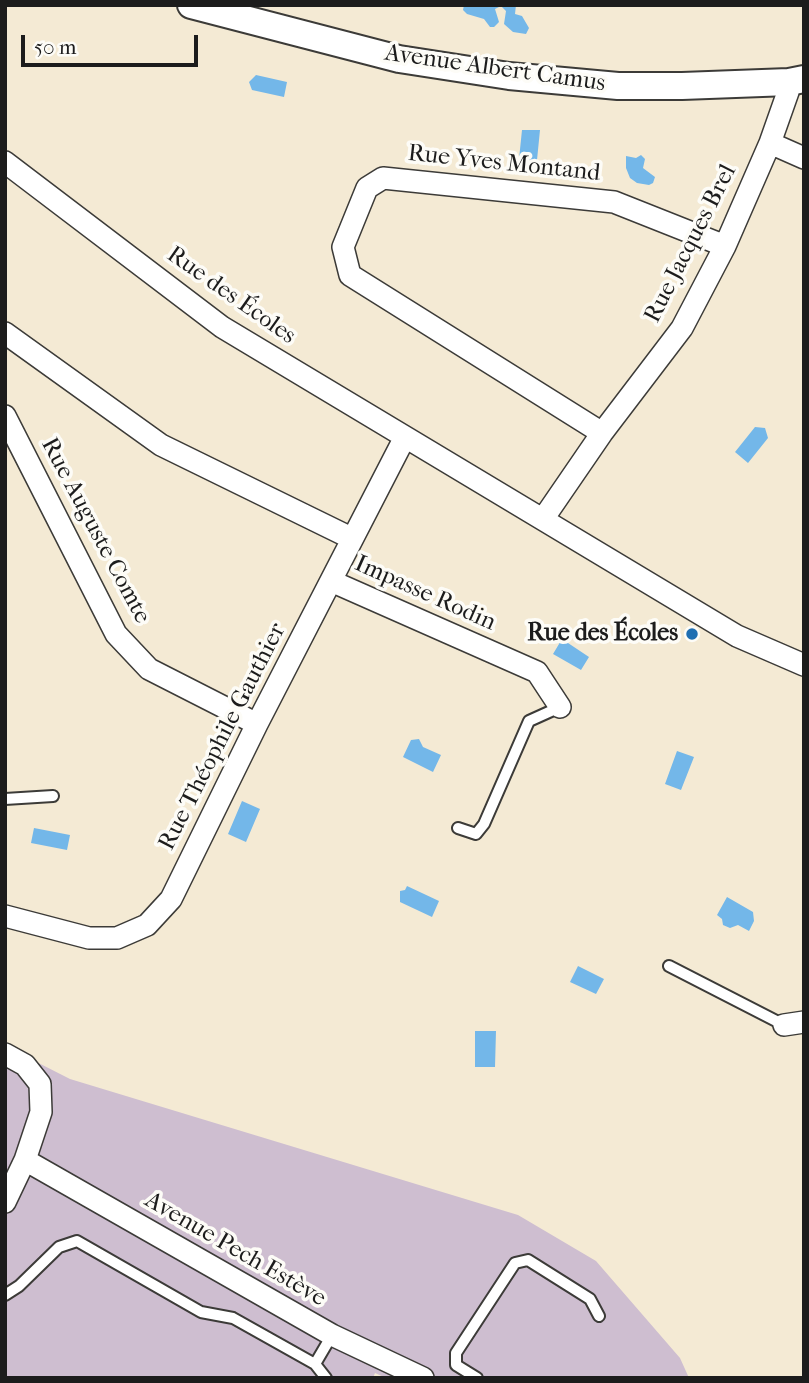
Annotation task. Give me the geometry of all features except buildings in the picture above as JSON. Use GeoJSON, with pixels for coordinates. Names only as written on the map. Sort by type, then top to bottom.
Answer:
{"type":"FeatureCollection","features":[{"type":"Feature","properties":{"kind":"street","name":"Avenue Albert Camus"},"geometry":{"type":"LineString","coordinates":[[191,5],[399,59],[509,76],[618,86],[682,86],[797,80]]}},
{"type":"Feature","properties":{"kind":"street","name":"Rue Jacques Brel"},"geometry":{"type":"LineString","coordinates":[[543,519],[602,433],[682,328],[725,246],[770,143],[788,92],[797,80]]}},
{"type":"Feature","properties":{"kind":"street"},"geometry":{"type":"LineString","coordinates":[[770,143],[804,158]]}},
{"type":"Feature","properties":{"kind":"street","name":"Rue des Écoles"},"geometry":{"type":"LineString","coordinates":[[5,162],[222,327],[737,636],[804,665]]}},
{"type":"Feature","properties":{"kind":"street","name":"Rue Yves Montand"},"geometry":{"type":"LineString","coordinates":[[602,433],[350,275],[343,247],[367,188],[383,178],[614,202],[725,246]]}},
{"type":"Feature","properties":{"kind":"street"},"geometry":{"type":"LineString","coordinates":[[5,333],[161,445],[351,538]]}},
{"type":"Feature","properties":{"kind":"street","name":"Rue Auguste Comte"},"geometry":{"type":"LineString","coordinates":[[5,416],[116,634],[149,669],[257,724]]}},
{"type":"Feature","properties":{"kind":"street","name":"Rue Théophile Gauthier"},"geometry":{"type":"LineString","coordinates":[[5,916],[89,938],[117,938],[147,925],[171,899],[351,538],[405,437]]}},
{"type":"Feature","properties":{"kind":"street","name":"Impasse Rodin"},"geometry":{"type":"LineString","coordinates":[[331,581],[537,672],[560,707]]}},
{"type":"Feature","properties":{"kind":"street"},"geometry":{"type":"LineString","coordinates":[[5,1054],[24,1065],[40,1084],[41,1112],[5,1202]]}},
{"type":"Feature","properties":{"kind":"street","name":"Avenue Pech Estève"},"geometry":{"type":"LineString","coordinates":[[16,1169],[332,1335],[423,1378]]}},
{"type":"Feature","properties":{"kind":"lane"},"geometry":{"type":"LineString","coordinates":[[458,828],[476,834],[484,824],[529,721],[560,707]]}},
{"type":"Feature","properties":{"kind":"lane"},"geometry":{"type":"LineString","coordinates":[[5,799],[52,796]]}},
{"type":"Feature","properties":{"kind":"lane"},"geometry":{"type":"LineString","coordinates":[[669,966],[794,1024]]}},
{"type":"Feature","properties":{"kind":"lane"},"geometry":{"type":"LineString","coordinates":[[5,1295],[19,1286],[59,1247],[77,1241],[201,1312],[233,1318],[315,1364],[326,1378]]}},
{"type":"Feature","properties":{"kind":"lane"},"geometry":{"type":"LineString","coordinates":[[477,1378],[456,1364],[456,1353],[515,1263],[528,1260],[590,1299],[599,1316]]}},
{"type":"Feature","properties":{"kind":"lane"},"geometry":{"type":"LineString","coordinates":[[315,1364],[332,1335]]}},
{"type":"Feature","properties":{"kind":"shaded area"},"geometry":{"type":"Polygon","coordinates":[[[5,1046],[70,1079],[518,1215],[596,1261],[680,1358],[689,1378],[386,1378],[375,1373],[373,1378],[5,1378],[5,1046]]]}},
{"type":"Feature","properties":{"kind":"water"},"geometry":{"type":"Polygon","coordinates":[[[464,5],[516,5],[515,14],[522,16],[529,28],[526,34],[513,32],[504,24],[506,11],[501,6],[495,9],[499,22],[490,27],[484,19],[467,14],[463,10],[464,5]]]}},
{"type":"Feature","properties":{"kind":"water"},"geometry":{"type":"Polygon","coordinates":[[[256,75],[287,82],[284,97],[252,90],[249,82],[256,75]]]}},
{"type":"Feature","properties":{"kind":"water"},"geometry":{"type":"Polygon","coordinates":[[[522,130],[540,130],[537,160],[519,159],[522,130]]]}},
{"type":"Feature","properties":{"kind":"water"},"geometry":{"type":"Polygon","coordinates":[[[641,155],[645,159],[643,168],[655,177],[649,185],[637,183],[630,178],[626,168],[626,156],[636,158],[641,155]]]}},
{"type":"Feature","properties":{"kind":"water"},"geometry":{"type":"Polygon","coordinates":[[[755,427],[765,428],[768,438],[748,463],[735,452],[755,427]]]}},
{"type":"Feature","properties":{"kind":"water"},"geometry":{"type":"Polygon","coordinates":[[[562,639],[589,657],[581,670],[553,654],[562,639]]]}},
{"type":"Feature","properties":{"kind":"water"},"geometry":{"type":"Polygon","coordinates":[[[419,739],[423,747],[441,755],[433,772],[403,757],[411,740],[419,739]]]}},
{"type":"Feature","properties":{"kind":"water"},"geometry":{"type":"Polygon","coordinates":[[[677,751],[694,757],[681,790],[665,784],[677,751]]]}},
{"type":"Feature","properties":{"kind":"water"},"geometry":{"type":"Polygon","coordinates":[[[242,801],[260,809],[246,842],[228,834],[242,801]]]}},
{"type":"Feature","properties":{"kind":"water"},"geometry":{"type":"Polygon","coordinates":[[[34,828],[70,835],[67,850],[31,843],[34,828]]]}},
{"type":"Feature","properties":{"kind":"water"},"geometry":{"type":"Polygon","coordinates":[[[407,886],[439,901],[432,917],[400,902],[400,891],[407,886]]]}},
{"type":"Feature","properties":{"kind":"water"},"geometry":{"type":"Polygon","coordinates":[[[727,897],[753,912],[754,921],[749,931],[738,925],[730,928],[723,925],[722,919],[717,915],[727,897]]]}},
{"type":"Feature","properties":{"kind":"water"},"geometry":{"type":"Polygon","coordinates":[[[578,966],[604,979],[596,994],[570,982],[578,966]]]}},
{"type":"Feature","properties":{"kind":"water"},"geometry":{"type":"Polygon","coordinates":[[[475,1031],[496,1031],[495,1067],[475,1067],[475,1031]]]}},
{"type":"Feature","properties":{"kind":"place","name":"Rue des Écoles"},"geometry":{"type":"Point","coordinates":[692,634]}}]}
